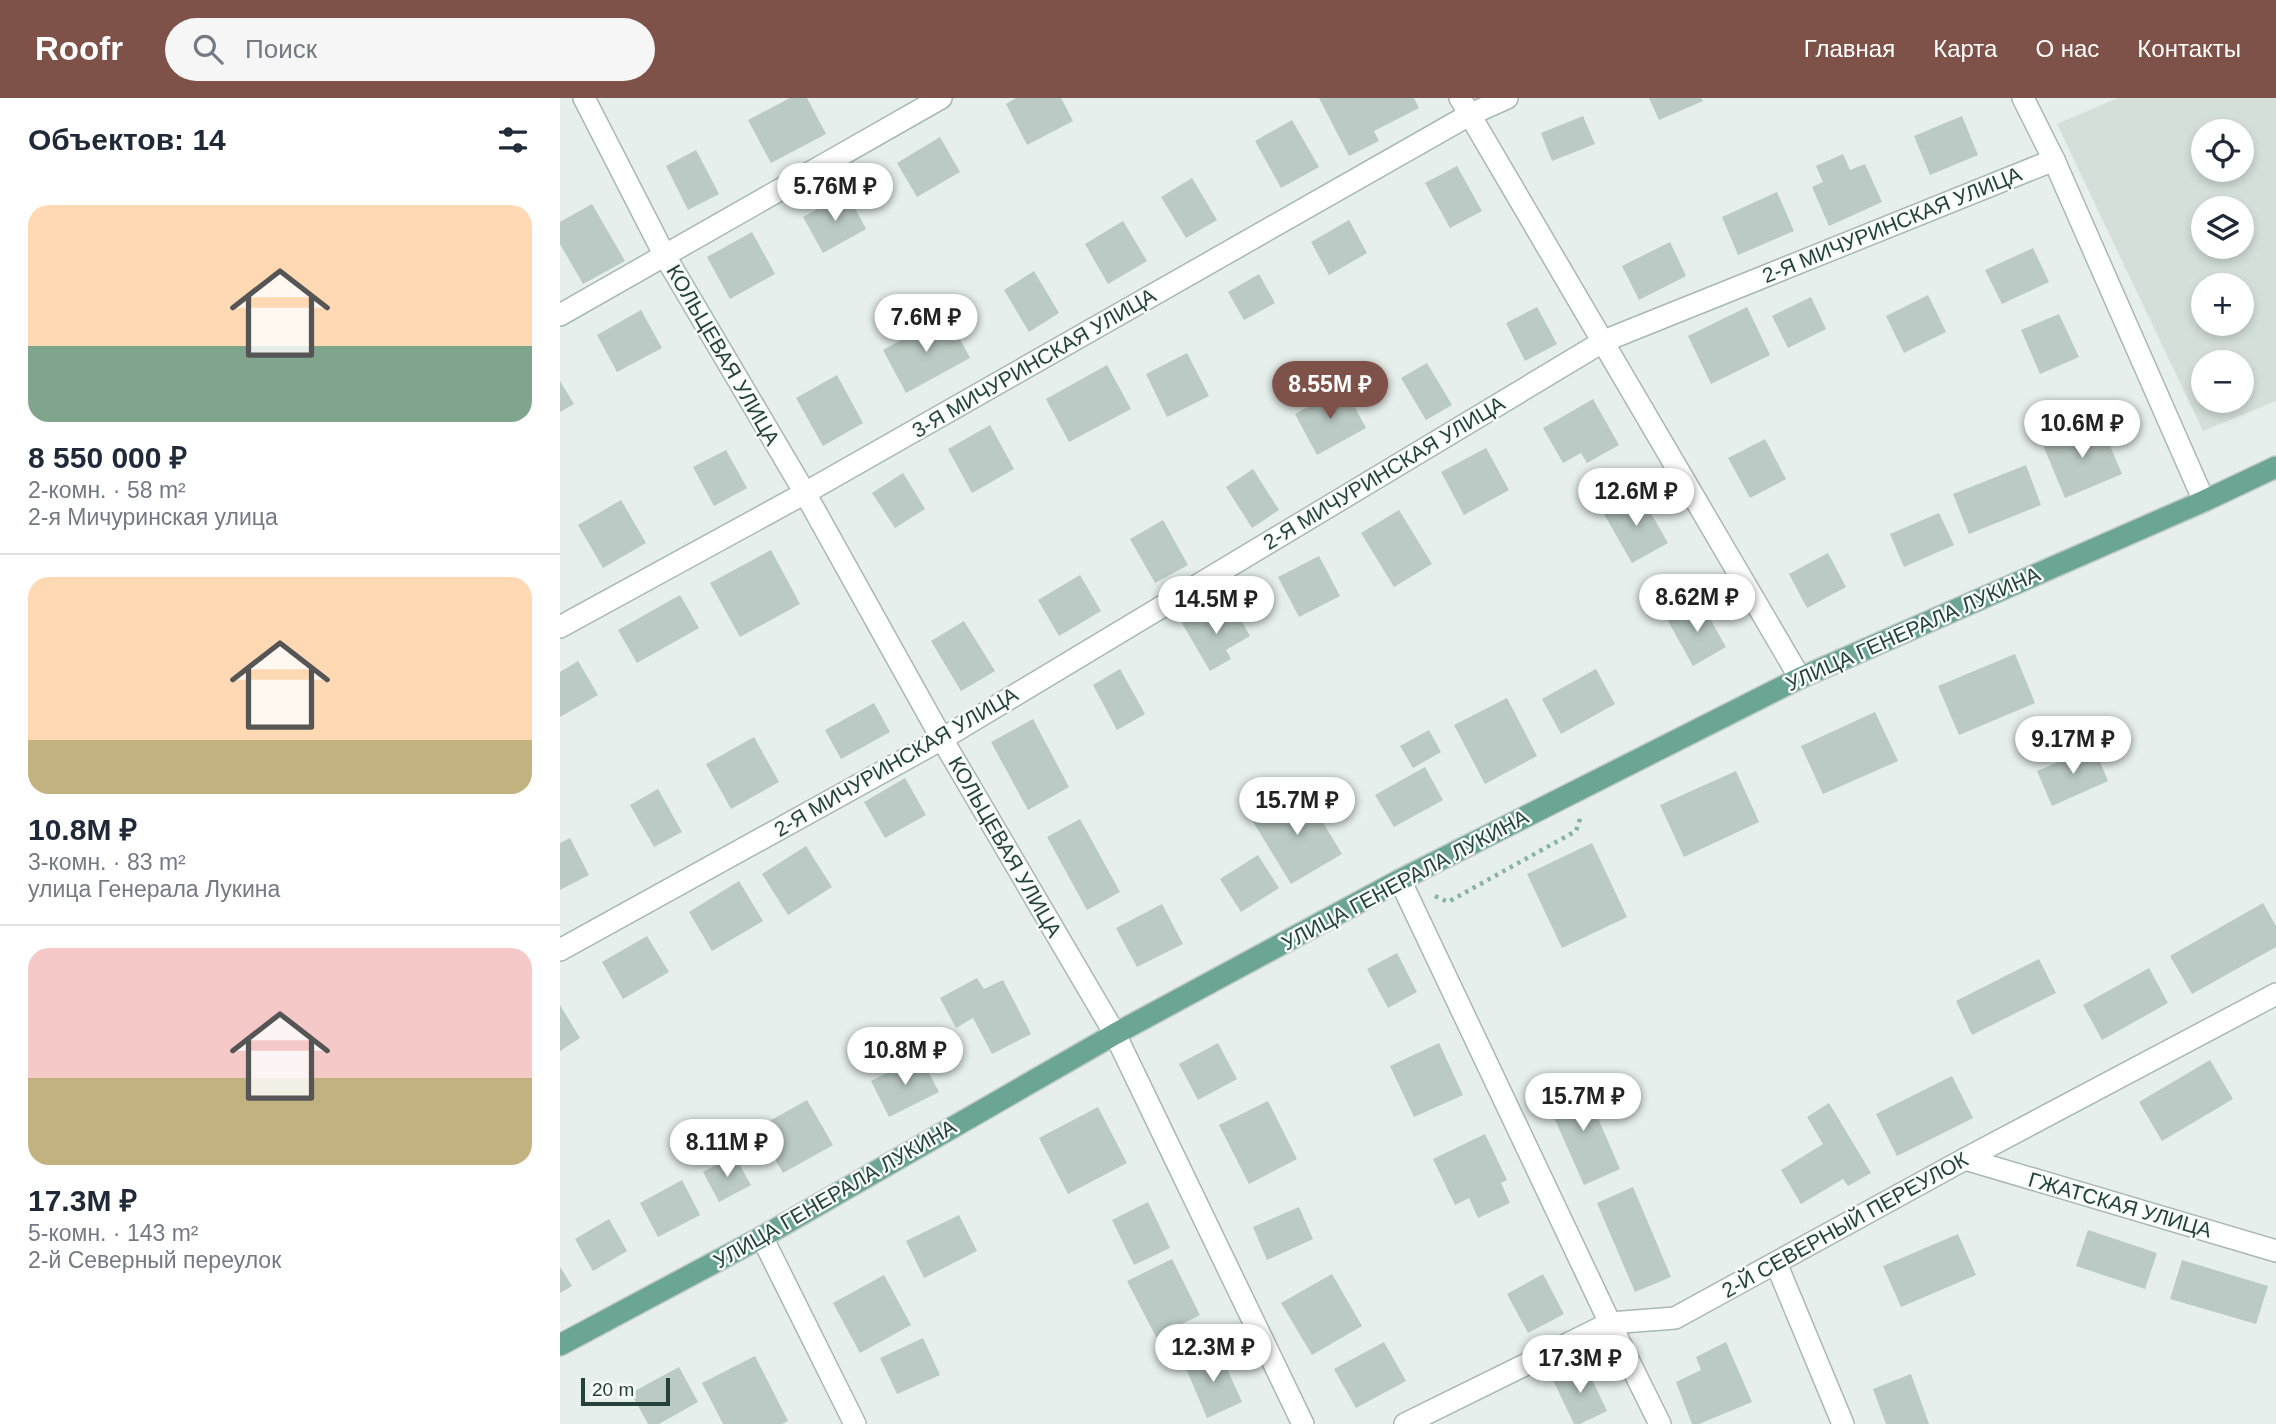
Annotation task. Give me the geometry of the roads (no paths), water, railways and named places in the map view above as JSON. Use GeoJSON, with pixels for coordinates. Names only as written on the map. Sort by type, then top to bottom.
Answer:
{"type":"FeatureCollection","features":[{"type":"Feature","properties":{"kind":"main road","name":"УЛИЦА ГЕНЕРАЛА ЛУКИНА"},"geometry":{"type":"LineString","coordinates":[[560,1345],[762,1237],[1115,1034],[1400,880],[1800,678],[2276,467]]}},
{"type":"Feature","properties":{"kind":"street","name":"КОЛЬЦЕВАЯ УЛИЦА"},"geometry":{"type":"LineString","coordinates":[[584,98],[665,256],[1115,1034],[1303,1424]]}},
{"type":"Feature","properties":{"kind":"street"},"geometry":{"type":"LineString","coordinates":[[560,315],[941,98]]}},
{"type":"Feature","properties":{"kind":"street","name":"3-Я МИЧУРИНСКАЯ УЛИЦА"},"geometry":{"type":"LineString","coordinates":[[560,627],[805,494],[1465,106],[1507,98]]}},
{"type":"Feature","properties":{"kind":"street"},"geometry":{"type":"LineString","coordinates":[[2023,98],[2054,160],[2204,501]]}},
{"type":"Feature","properties":{"kind":"street"},"geometry":{"type":"LineString","coordinates":[[1465,106],[1800,678]]}},
{"type":"Feature","properties":{"kind":"street","name":"2-Я МИЧУРИНСКАЯ УЛИЦА"},"geometry":{"type":"LineString","coordinates":[[560,950],[942,738],[1604,341],[2054,160]]}},
{"type":"Feature","properties":{"kind":"street"},"geometry":{"type":"LineString","coordinates":[[1400,880],[1609,1323],[1660,1424]]}},
{"type":"Feature","properties":{"kind":"street","name":"2-Й СЕВЕРНЫЙ ПЕРЕУЛОК"},"geometry":{"type":"LineString","coordinates":[[1405,1424],[1609,1323],[1675,1318],[1965,1159],[2276,994]]}},
{"type":"Feature","properties":{"kind":"street","name":"ГЖАТСКАЯ УЛИЦА"},"geometry":{"type":"LineString","coordinates":[[1965,1159],[2276,1251]]}},
{"type":"Feature","properties":{"kind":"street"},"geometry":{"type":"LineString","coordinates":[[762,1237],[855,1424]]}},
{"type":"Feature","properties":{"kind":"street"},"geometry":{"type":"LineString","coordinates":[[1776,1263],[1843,1424]]}}]}
